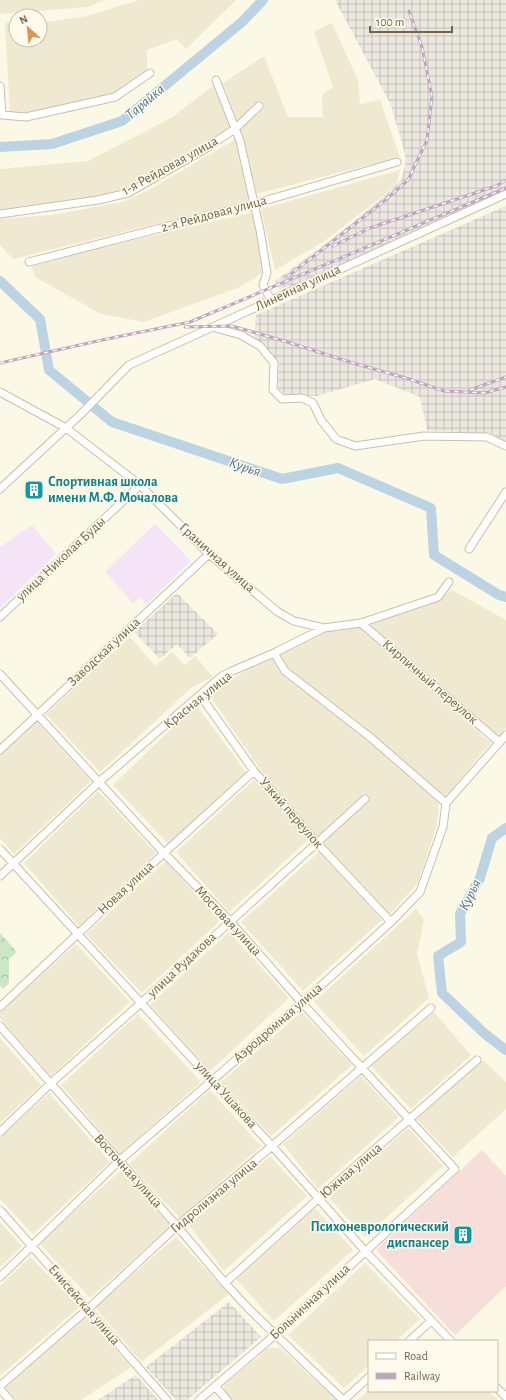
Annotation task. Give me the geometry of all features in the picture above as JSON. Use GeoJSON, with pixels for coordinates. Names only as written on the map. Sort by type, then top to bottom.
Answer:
{"type":"FeatureCollection","features":[{"type":"Feature","properties":{"kind":"street"},"geometry":{"type":"LineString","coordinates":[[0,86],[2,115],[26,117],[115,97],[150,73]]}},
{"type":"Feature","properties":{"kind":"street"},"geometry":{"type":"LineString","coordinates":[[216,80],[240,141],[260,230],[267,273],[263,285],[271,300]]}},
{"type":"Feature","properties":{"kind":"street","name":"1-я Рейдовая улица"},"geometry":{"type":"LineString","coordinates":[[0,214],[98,200],[128,193],[205,149],[236,128],[259,106]]}},
{"type":"Feature","properties":{"kind":"street","name":"2-я Рейдовая улица"},"geometry":{"type":"LineString","coordinates":[[29,262],[254,204],[397,162]]}},
{"type":"Feature","properties":{"kind":"street","name":"Линейная улица"},"geometry":{"type":"LineString","coordinates":[[0,489],[81,414],[129,365],[506,194]]}},
{"type":"Feature","properties":{"kind":"street"},"geometry":{"type":"LineString","coordinates":[[212,327],[241,335],[260,346],[274,363],[273,390],[282,399],[302,398],[313,404],[321,420],[336,439],[355,446],[424,436],[487,437],[506,446]]}},
{"type":"Feature","properties":{"kind":"street","name":"Граничная улица"},"geometry":{"type":"LineString","coordinates":[[0,392],[66,428],[140,485],[209,554],[286,618],[324,628]]}},
{"type":"Feature","properties":{"kind":"street","name":"улица Николая Буды"},"geometry":{"type":"LineString","coordinates":[[0,617],[140,485]]}},
{"type":"Feature","properties":{"kind":"street"},"geometry":{"type":"LineString","coordinates":[[469,549],[506,492]]}},
{"type":"Feature","properties":{"kind":"street","name":"Заводская улица"},"geometry":{"type":"LineString","coordinates":[[0,750],[209,554]]}},
{"type":"Feature","properties":{"kind":"street","name":"Красная улица"},"geometry":{"type":"LineString","coordinates":[[0,876],[99,782],[222,676],[274,653],[324,628],[361,623],[438,597],[449,582]]}},
{"type":"Feature","properties":{"kind":"street","name":"Кирпичный переулок"},"geometry":{"type":"LineString","coordinates":[[361,623],[499,742]]}},
{"type":"Feature","properties":{"kind":"street"},"geometry":{"type":"LineString","coordinates":[[274,653],[285,672],[370,737],[446,803],[506,735]]}},
{"type":"Feature","properties":{"kind":"street","name":"Мостовая улица"},"geometry":{"type":"LineString","coordinates":[[0,674],[164,853],[230,921],[302,1003],[455,1169]]}},
{"type":"Feature","properties":{"kind":"street","name":"Узкий переулок"},"geometry":{"type":"LineString","coordinates":[[200,695],[254,771],[317,843],[392,922]]}},
{"type":"Feature","properties":{"kind":"street","name":"Новая улица"},"geometry":{"type":"LineString","coordinates":[[0,1007],[254,771]]}},
{"type":"Feature","properties":{"kind":"street","name":"улица Рудакова"},"geometry":{"type":"LineString","coordinates":[[0,1132],[50,1084],[364,799]]}},
{"type":"Feature","properties":{"kind":"street","name":"Аэродромная улица"},"geometry":{"type":"LineString","coordinates":[[0,1278],[119,1161],[302,1003],[392,922],[420,892],[443,827],[446,803]]}},
{"type":"Feature","properties":{"kind":"street","name":"улица Ушакова"},"geometry":{"type":"LineString","coordinates":[[0,849],[272,1146],[365,1251],[450,1340]]}},
{"type":"Feature","properties":{"kind":"street","name":"Гидролизная улица"},"geometry":{"type":"LineString","coordinates":[[0,1386],[88,1309],[178,1226],[431,1008]]}},
{"type":"Feature","properties":{"kind":"street","name":"Восточная улица"},"geometry":{"type":"LineString","coordinates":[[0,1026],[50,1084],[178,1226],[248,1308],[343,1400]]}},
{"type":"Feature","properties":{"kind":"street","name":"Южная улица"},"geometry":{"type":"LineString","coordinates":[[225,1282],[478,1060]]}},
{"type":"Feature","properties":{"kind":"street","name":"Больничная улица"},"geometry":{"type":"LineString","coordinates":[[199,1400],[276,1334],[455,1169]]}},
{"type":"Feature","properties":{"kind":"street","name":"Енисейская улица"},"geometry":{"type":"LineString","coordinates":[[0,1210],[166,1400]]}},
{"type":"Feature","properties":{"kind":"street"},"geometry":{"type":"LineString","coordinates":[[410,1340],[432,1321]]}},
{"type":"Feature","properties":{"kind":"street"},"geometry":{"type":"LineString","coordinates":[[343,1400],[368,1379]]}},
{"type":"Feature","properties":{"kind":"street"},"geometry":{"type":"LineString","coordinates":[[215,1386],[227,1400]]}},
{"type":"Feature","properties":{"kind":"street"},"geometry":{"type":"LineString","coordinates":[[0,1389],[10,1400]]}},
{"type":"Feature","properties":{"kind":"street"},"geometry":{"type":"LineString","coordinates":[[498,1389],[506,1397]]}},
{"type":"Feature","properties":{"kind":"shaded area"},"geometry":{"type":"Polygon","coordinates":[[[0,0],[105,0],[87,7],[48,10],[48,8],[8,8],[8,13],[0,14],[0,0]]]}},
{"type":"Feature","properties":{"kind":"shaded area"},"geometry":{"type":"Polygon","coordinates":[[[139,0],[236,0],[186,49],[177,39],[147,50],[147,70],[123,94],[10,115],[5,23],[8,23],[8,48],[48,48],[48,22],[87,16],[139,0]]]}},
{"type":"Feature","properties":{"kind":"shaded area"},"geometry":{"type":"Polygon","coordinates":[[[335,0],[506,0],[506,190],[280,292],[275,281],[327,243],[379,201],[401,180],[405,166],[405,154],[391,105],[335,0]]]}},
{"type":"Feature","properties":{"kind":"shaded area"},"geometry":{"type":"Polygon","coordinates":[[[332,23],[358,80],[360,104],[380,100],[400,157],[256,194],[243,137],[223,83],[264,56],[288,117],[323,117],[322,95],[333,87],[314,32],[332,23]]]}},
{"type":"Feature","properties":{"kind":"shaded area"},"geometry":{"type":"Polygon","coordinates":[[[213,86],[232,129],[138,189],[63,204],[0,210],[0,169],[88,161],[171,118],[213,86]]]}},
{"type":"Feature","properties":{"kind":"shaded area"},"geometry":{"type":"Polygon","coordinates":[[[236,139],[250,201],[13,259],[0,245],[0,219],[52,215],[122,202],[147,191],[236,139]]]}},
{"type":"Feature","properties":{"kind":"shaded area"},"geometry":{"type":"Polygon","coordinates":[[[400,170],[397,183],[383,196],[323,242],[275,270],[261,209],[400,170]]]}},
{"type":"Feature","properties":{"kind":"shaded area"},"geometry":{"type":"Polygon","coordinates":[[[506,206],[506,442],[492,434],[427,430],[420,397],[375,379],[317,396],[286,395],[278,388],[279,363],[254,337],[256,315],[506,206]]]}},
{"type":"Feature","properties":{"kind":"shaded area"},"geometry":{"type":"Polygon","coordinates":[[[254,212],[264,272],[240,287],[144,322],[101,314],[35,277],[31,264],[254,212]]]}},
{"type":"Feature","properties":{"kind":"shaded area"},"geometry":{"type":"Polygon","coordinates":[[[155,524],[191,561],[146,604],[140,597],[133,603],[105,572],[155,524]]]}},
{"type":"Feature","properties":{"kind":"shaded area"},"geometry":{"type":"Polygon","coordinates":[[[32,525],[56,554],[0,608],[0,547],[32,525]]]}},
{"type":"Feature","properties":{"kind":"shaded area"},"geometry":{"type":"Polygon","coordinates":[[[452,590],[506,620],[506,728],[498,737],[370,625],[439,599],[452,590]]]}},
{"type":"Feature","properties":{"kind":"shaded area"},"geometry":{"type":"Polygon","coordinates":[[[177,593],[218,634],[190,658],[177,644],[160,659],[134,632],[177,593]]]}},
{"type":"Feature","properties":{"kind":"shaded area"},"geometry":{"type":"Polygon","coordinates":[[[357,624],[491,743],[445,797],[285,667],[278,654],[324,631],[357,624]]]}},
{"type":"Feature","properties":{"kind":"shaded area"},"geometry":{"type":"Polygon","coordinates":[[[130,637],[155,666],[172,652],[185,665],[195,656],[213,677],[192,687],[100,772],[46,714],[130,637]]]}},
{"type":"Feature","properties":{"kind":"shaded area"},"geometry":{"type":"Polygon","coordinates":[[[271,657],[281,672],[367,738],[439,803],[437,825],[418,883],[388,916],[271,785],[207,692],[271,657]]]}},
{"type":"Feature","properties":{"kind":"shaded area"},"geometry":{"type":"Polygon","coordinates":[[[196,705],[246,772],[168,844],[113,785],[196,705]]]}},
{"type":"Feature","properties":{"kind":"shaded area"},"geometry":{"type":"Polygon","coordinates":[[[36,721],[91,781],[14,854],[0,838],[0,755],[36,721]]]}},
{"type":"Feature","properties":{"kind":"shaded area"},"geometry":{"type":"Polygon","coordinates":[[[254,780],[309,839],[229,912],[176,852],[254,780]]]}},
{"type":"Feature","properties":{"kind":"shaded area"},"geometry":{"type":"Polygon","coordinates":[[[98,791],[156,853],[79,926],[24,863],[98,791]]]}},
{"type":"Feature","properties":{"kind":"shaded area"},"geometry":{"type":"Polygon","coordinates":[[[320,851],[382,920],[303,991],[241,922],[320,851]]]}},
{"type":"Feature","properties":{"kind":"shaded area"},"geometry":{"type":"Polygon","coordinates":[[[166,861],[220,921],[142,993],[86,934],[166,861]]]}},
{"type":"Feature","properties":{"kind":"shaded area"},"geometry":{"type":"Polygon","coordinates":[[[416,909],[424,919],[417,954],[429,998],[364,1056],[314,1002],[416,909]]]}},
{"type":"Feature","properties":{"kind":"shaded area"},"geometry":{"type":"Polygon","coordinates":[[[229,932],[289,998],[210,1071],[150,1005],[229,932]]]}},
{"type":"Feature","properties":{"kind":"shaded area"},"geometry":{"type":"Polygon","coordinates":[[[76,944],[130,1002],[51,1076],[0,1018],[0,1012],[76,944]]]}},
{"type":"Feature","properties":{"kind":"shaded area"},"geometry":{"type":"Polygon","coordinates":[[[302,1012],[352,1065],[271,1136],[221,1082],[302,1012]]]}},
{"type":"Feature","properties":{"kind":"shaded area"},"geometry":{"type":"Polygon","coordinates":[[[434,1012],[471,1055],[411,1109],[371,1066],[434,1012]]]}},
{"type":"Feature","properties":{"kind":"shaded area"},"geometry":{"type":"Polygon","coordinates":[[[138,1014],[201,1082],[120,1154],[61,1085],[138,1014]]]}},
{"type":"Feature","properties":{"kind":"shaded area"},"geometry":{"type":"Polygon","coordinates":[[[0,1038],[41,1085],[0,1123],[0,1038]]]}},
{"type":"Feature","properties":{"kind":"shaded area"},"geometry":{"type":"Polygon","coordinates":[[[483,1060],[506,1082],[506,1109],[453,1157],[417,1119],[483,1060]]]}},
{"type":"Feature","properties":{"kind":"shaded area"},"geometry":{"type":"Polygon","coordinates":[[[361,1076],[399,1117],[318,1189],[283,1144],[361,1076]]]}},
{"type":"Feature","properties":{"kind":"shaded area"},"geometry":{"type":"Polygon","coordinates":[[[210,1090],[261,1146],[180,1218],[129,1164],[210,1090]]]}},
{"type":"Feature","properties":{"kind":"shaded area"},"geometry":{"type":"Polygon","coordinates":[[[49,1093],[110,1162],[33,1234],[0,1199],[0,1138],[49,1093]]]}},
{"type":"Feature","properties":{"kind":"shaded area"},"geometry":{"type":"Polygon","coordinates":[[[408,1128],[443,1166],[365,1237],[329,1198],[408,1128]]]}},
{"type":"Feature","properties":{"kind":"shaded area"},"geometry":{"type":"Polygon","coordinates":[[[482,1150],[506,1176],[506,1286],[455,1335],[376,1250],[482,1150]]]}},
{"type":"Feature","properties":{"kind":"shaded area"},"geometry":{"type":"Polygon","coordinates":[[[270,1156],[307,1196],[224,1271],[189,1225],[270,1156]]]}},
{"type":"Feature","properties":{"kind":"shaded area"},"geometry":{"type":"Polygon","coordinates":[[[120,1171],[171,1226],[90,1298],[39,1243],[120,1171]]]}},
{"type":"Feature","properties":{"kind":"shaded area"},"geometry":{"type":"Polygon","coordinates":[[[315,1208],[353,1250],[274,1321],[236,1279],[315,1208]]]}},
{"type":"Feature","properties":{"kind":"shaded area"},"geometry":{"type":"Polygon","coordinates":[[[0,1222],[22,1246],[0,1267],[0,1222]]]}},
{"type":"Feature","properties":{"kind":"shaded area"},"geometry":{"type":"Polygon","coordinates":[[[176,1237],[229,1294],[141,1362],[95,1307],[176,1237]]]}},
{"type":"Feature","properties":{"kind":"shaded area"},"geometry":{"type":"Polygon","coordinates":[[[30,1257],[79,1307],[0,1376],[0,1286],[30,1257]]]}},
{"type":"Feature","properties":{"kind":"shaded area"},"geometry":{"type":"Polygon","coordinates":[[[365,1263],[420,1319],[397,1340],[368,1340],[368,1366],[344,1388],[288,1335],[365,1263]]]}},
{"type":"Feature","properties":{"kind":"shaded area"},"geometry":{"type":"Polygon","coordinates":[[[229,1302],[261,1337],[187,1400],[176,1400],[146,1367],[229,1302]]]}},
{"type":"Feature","properties":{"kind":"shaded area"},"geometry":{"type":"Polygon","coordinates":[[[86,1316],[131,1367],[81,1400],[16,1400],[5,1387],[86,1316]]]}},
{"type":"Feature","properties":{"kind":"shaded area"},"geometry":{"type":"Polygon","coordinates":[[[268,1348],[280,1348],[337,1400],[230,1400],[224,1394],[224,1385],[268,1348]]]}},
{"type":"Feature","properties":{"kind":"shaded area"},"geometry":{"type":"Polygon","coordinates":[[[136,1375],[158,1400],[98,1400],[136,1375]]]}},
{"type":"Feature","properties":{"kind":"shaded area"},"geometry":{"type":"Polygon","coordinates":[[[368,1390],[368,1392],[490,1392],[498,1400],[358,1400],[368,1390]]]}},
{"type":"Feature","properties":{"kind":"green space"},"geometry":{"type":"Polygon","coordinates":[[[0,933],[17,952],[9,959],[9,983],[3,989],[0,986],[0,933]]]}},
{"type":"Feature","properties":{"kind":"waterway","name":"Тарайка"},"geometry":{"type":"LineString","coordinates":[[0,147],[52,144],[122,121],[242,22],[263,0]]}},
{"type":"Feature","properties":{"kind":"waterway","name":"Курья"},"geometry":{"type":"LineString","coordinates":[[0,281],[40,319],[49,370],[112,422],[282,479],[338,468],[431,508],[434,555],[499,595],[506,597]]}},
{"type":"Feature","properties":{"kind":"waterway","name":"Курья"},"geometry":{"type":"LineString","coordinates":[[506,828],[492,838],[480,878],[460,914],[461,942],[438,956],[442,993],[485,1034],[506,1050]]}},
{"type":"Feature","properties":{"kind":"railway"},"geometry":{"type":"LineString","coordinates":[[287,277],[383,202],[408,180],[427,140],[432,97],[422,47],[409,11]]}},
{"type":"Feature","properties":{"kind":"railway"},"geometry":{"type":"LineString","coordinates":[[333,246],[370,228],[496,186],[506,180]]}},
{"type":"Feature","properties":{"kind":"railway"},"geometry":{"type":"LineString","coordinates":[[0,363],[190,322],[506,188]]}},
{"type":"Feature","properties":{"kind":"railway"},"geometry":{"type":"LineString","coordinates":[[185,327],[232,326],[409,379],[444,391],[485,393],[506,387]]}},
{"type":"Feature","properties":{"kind":"railway"},"geometry":{"type":"LineString","coordinates":[[470,390],[506,377]]}},
{"type":"Feature","properties":{"kind":"place","name":"Спортивная школа имени М.Ф. Мочалова"},"geometry":{"type":"Point","coordinates":[34,490]}},
{"type":"Feature","properties":{"kind":"place","name":"Психоневрологический диспансер"},"geometry":{"type":"Point","coordinates":[463,1235]}}]}
